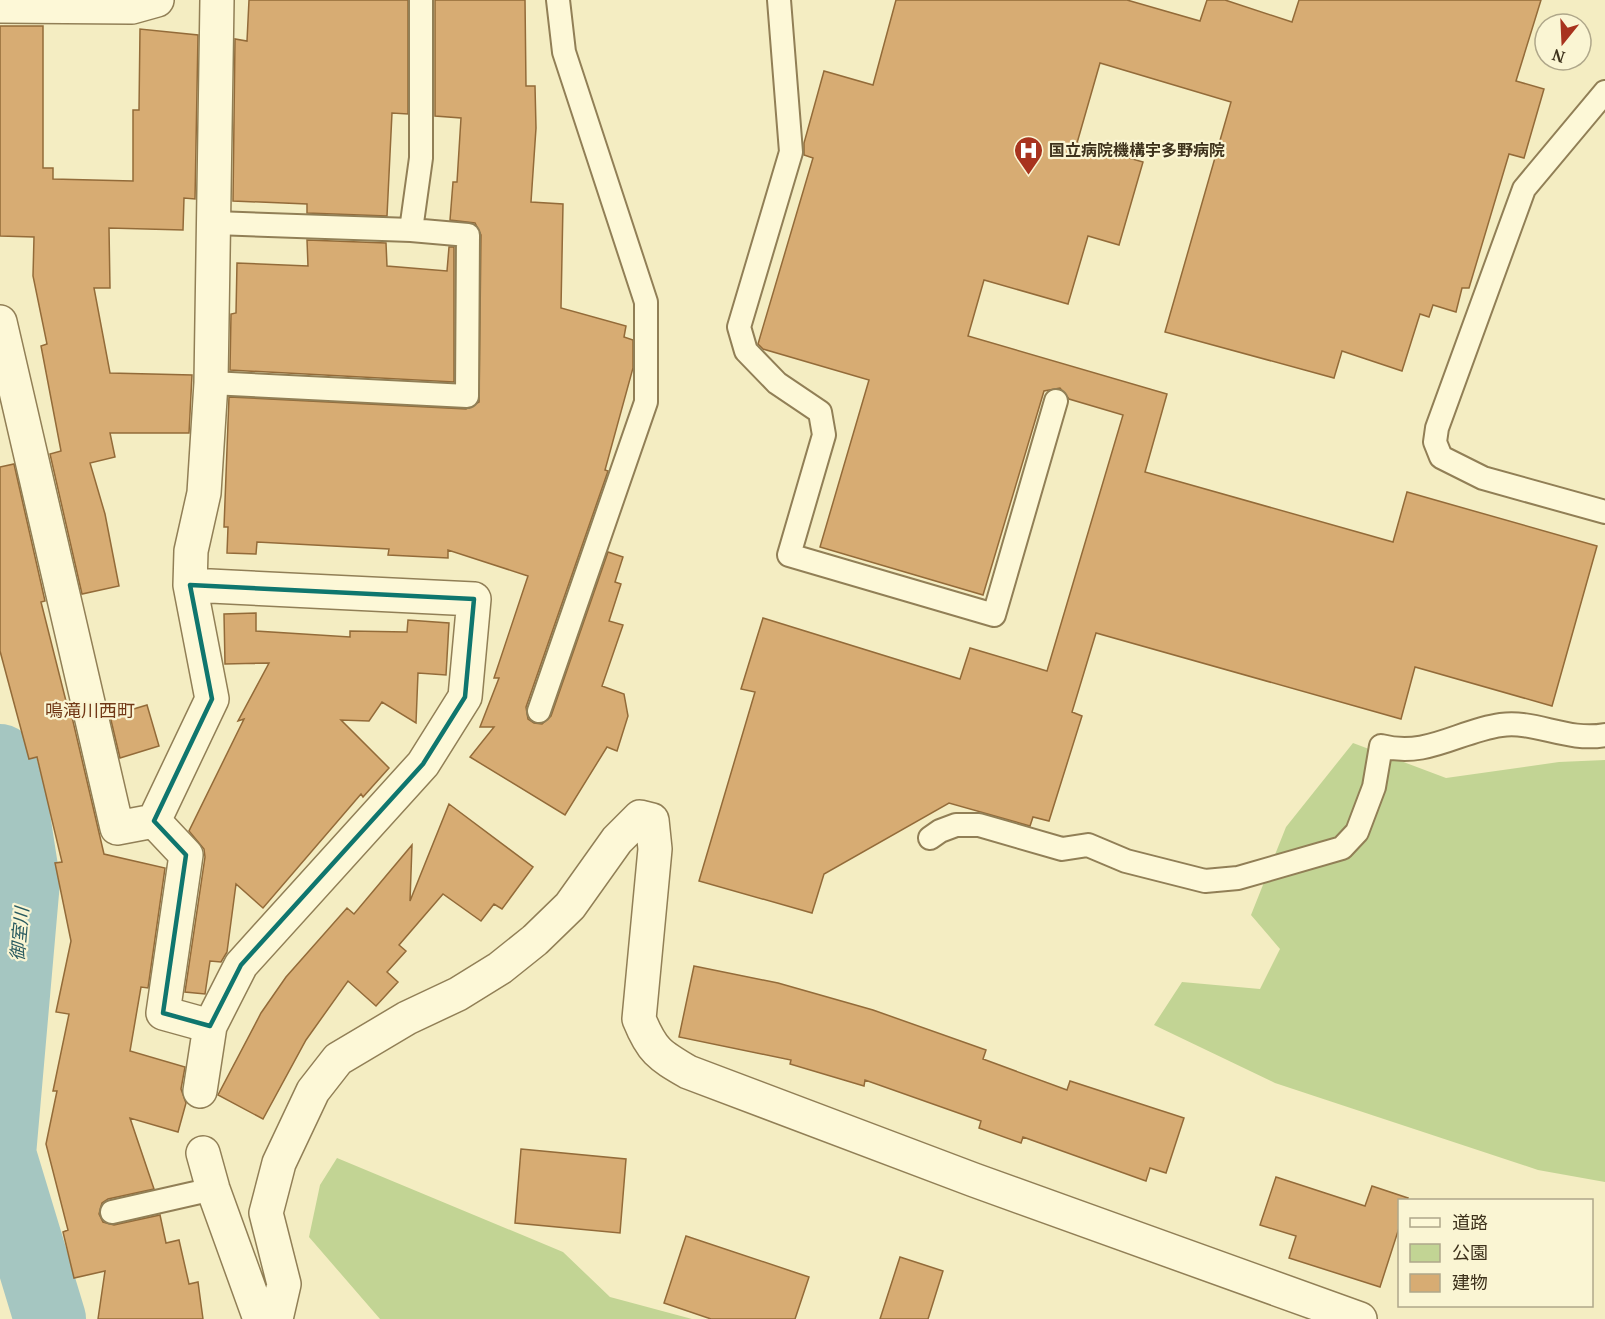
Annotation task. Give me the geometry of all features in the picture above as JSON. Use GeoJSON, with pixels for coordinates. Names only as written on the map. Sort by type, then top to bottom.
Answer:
{"type":"FeatureCollection","features":[{"type":"Feature","properties":{"kind":"street"},"geometry":{"type":"LineString","coordinates":[[0,6],[105,3],[132,7],[157,0]]}},
{"type":"Feature","properties":{"kind":"street"},"geometry":{"type":"LineString","coordinates":[[154,821],[212,699],[190,585],[190,551],[204,493],[211,383],[217,0]]}},
{"type":"Feature","properties":{"kind":"street"},"geometry":{"type":"LineString","coordinates":[[0,322],[117,828],[154,821]]}},
{"type":"Feature","properties":{"kind":"street"},"geometry":{"type":"LineString","coordinates":[[190,585],[474,599],[465,697],[423,764],[241,964],[210,1026],[200,1091]]}},
{"type":"Feature","properties":{"kind":"street"},"geometry":{"type":"LineString","coordinates":[[276,1319],[284,1284],[266,1214],[279,1163],[313,1091],[338,1059],[407,1018],[458,994],[500,968],[535,940],[570,906],[617,840],[640,817],[652,820],[655,849],[639,1019],[649,1044],[663,1057],[688,1072],[963,1176],[1360,1319]]}},
{"type":"Feature","properties":{"kind":"street"},"geometry":{"type":"LineString","coordinates":[[154,821],[186,855],[163,1013],[210,1026]]}},
{"type":"Feature","properties":{"kind":"street"},"geometry":{"type":"LineString","coordinates":[[203,1153],[213,1189],[260,1319]]}},
{"type":"Feature","properties":{"kind":"lane"},"geometry":{"type":"LineString","coordinates":[[411,230],[421,158],[421,0]]}},
{"type":"Feature","properties":{"kind":"lane"},"geometry":{"type":"LineString","coordinates":[[539,711],[646,402],[646,302],[564,52],[558,0]]}},
{"type":"Feature","properties":{"kind":"lane"},"geometry":{"type":"LineString","coordinates":[[779,0],[791,152],[739,327],[746,351],[777,383],[820,412],[824,435],[789,555],[994,615],[1056,401]]}},
{"type":"Feature","properties":{"kind":"lane"},"geometry":{"type":"LineString","coordinates":[[1605,92],[1524,189],[1437,428],[1435,442],[1441,457],[1483,478],[1605,512]]}},
{"type":"Feature","properties":{"kind":"lane"},"geometry":{"type":"LineString","coordinates":[[211,383],[467,396],[468,235],[411,230],[214,223]]}},
{"type":"Feature","properties":{"kind":"lane"},"geometry":{"type":"LineString","coordinates":[[930,838],[956,825],[979,825],[1062,849],[1088,845],[1126,861],[1205,880],[1238,878],[1342,848],[1357,832],[1374,787],[1381,746],[1393,749],[1420,748],[1448,743],[1502,725],[1528,726],[1555,734],[1593,737],[1605,735]]}},
{"type":"Feature","properties":{"kind":"lane"},"geometry":{"type":"LineString","coordinates":[[112,1212],[213,1189]]}},
{"type":"Feature","properties":{"kind":"highlighted area"},"geometry":{"type":"Polygon","coordinates":[[[190,585],[474,599],[465,697],[423,764],[241,965],[210,1026],[163,1013],[186,855],[154,821],[212,699],[190,585]]]}},
{"type":"Feature","properties":{"kind":"green space"},"geometry":{"type":"Polygon","coordinates":[[[1353,743],[1446,778],[1559,762],[1605,760],[1605,1182],[1538,1170],[1275,1083],[1154,1025],[1182,982],[1260,989],[1280,949],[1251,915],[1286,827],[1353,743]]]}},
{"type":"Feature","properties":{"kind":"green space"},"geometry":{"type":"Polygon","coordinates":[[[337,1158],[563,1252],[610,1297],[692,1319],[380,1319],[309,1237],[320,1185],[337,1158]]]}},
{"type":"Feature","properties":{"kind":"building"},"geometry":{"type":"Polygon","coordinates":[[[249,0],[408,0],[408,114],[392,113],[387,216],[307,213],[307,204],[233,201],[235,39],[247,41],[249,0]]]}},
{"type":"Feature","properties":{"kind":"building"},"geometry":{"type":"Polygon","coordinates":[[[435,0],[525,0],[526,86],[535,86],[536,128],[531,202],[563,204],[561,308],[626,326],[624,337],[633,340],[633,368],[605,470],[608,471],[526,707],[528,719],[534,723],[542,724],[551,716],[608,552],[623,557],[615,582],[621,584],[609,621],[623,625],[602,686],[624,694],[628,716],[617,751],[607,747],[565,815],[470,757],[494,727],[480,727],[499,678],[494,678],[528,576],[448,550],[448,558],[388,555],[389,549],[257,542],[256,554],[227,553],[228,527],[224,527],[229,397],[466,409],[479,402],[481,235],[475,223],[450,220],[453,182],[457,182],[461,118],[435,116],[435,0]]]}},
{"type":"Feature","properties":{"kind":"building"},"geometry":{"type":"Polygon","coordinates":[[[896,0],[1127,0],[1200,21],[1207,0],[1225,0],[1292,22],[1299,0],[1541,0],[1537,12],[1533,12],[1533,26],[1516,81],[1544,89],[1524,158],[1509,154],[1469,288],[1462,288],[1456,312],[1433,305],[1429,317],[1420,314],[1402,371],[1342,351],[1334,378],[1165,332],[1231,102],[1100,63],[1077,143],[1143,162],[1119,245],[1088,236],[1068,304],[984,280],[968,336],[1167,394],[1145,472],[1393,542],[1407,492],[1597,546],[1552,706],[1415,667],[1401,719],[1096,633],[1072,712],[1082,716],[1049,821],[1033,817],[1030,826],[949,803],[824,874],[812,913],[699,881],[755,692],[741,689],[763,618],[960,679],[970,648],[1047,671],[1123,415],[1069,399],[1060,388],[1044,391],[983,595],[820,547],[869,380],[763,349],[758,344],[813,158],[804,155],[804,143],[824,71],[873,85],[896,0]]]}},
{"type":"Feature","properties":{"kind":"building"},"geometry":{"type":"Polygon","coordinates":[[[0,26],[43,26],[43,168],[53,168],[53,179],[133,181],[133,110],[139,110],[140,29],[198,35],[195,199],[184,198],[183,230],[109,228],[110,288],[94,288],[110,373],[192,375],[189,433],[110,433],[115,457],[90,463],[105,514],[119,586],[82,594],[50,454],[61,451],[41,346],[47,344],[33,276],[34,237],[0,236],[0,26]]]}},
{"type":"Feature","properties":{"kind":"building"},"geometry":{"type":"Polygon","coordinates":[[[307,240],[386,243],[387,266],[447,271],[449,247],[454,247],[454,382],[230,370],[231,314],[236,313],[237,263],[308,266],[307,240]]]}},
{"type":"Feature","properties":{"kind":"building"},"geometry":{"type":"Polygon","coordinates":[[[14,464],[45,601],[41,602],[70,717],[72,717],[104,854],[165,868],[148,988],[141,987],[130,1051],[185,1067],[181,1089],[186,1103],[178,1132],[130,1118],[154,1189],[108,1199],[102,1203],[99,1214],[103,1222],[114,1225],[160,1215],[166,1243],[179,1240],[189,1284],[198,1282],[203,1319],[98,1319],[105,1271],[74,1278],[63,1232],[68,1230],[46,1144],[57,1091],[53,1091],[69,1014],[56,1012],[71,941],[55,863],[62,862],[37,757],[29,759],[0,651],[0,467],[14,464]]]}},
{"type":"Feature","properties":{"kind":"building"},"geometry":{"type":"Polygon","coordinates":[[[256,613],[256,631],[350,637],[350,631],[407,632],[408,620],[449,623],[446,675],[418,673],[416,723],[382,702],[369,721],[341,720],[389,768],[363,797],[361,794],[263,908],[236,884],[227,952],[221,962],[210,961],[205,994],[185,992],[205,857],[204,849],[189,831],[244,719],[238,721],[269,663],[225,664],[224,614],[256,613]]]}},
{"type":"Feature","properties":{"kind":"building"},"geometry":{"type":"Polygon","coordinates":[[[147,705],[159,746],[120,758],[110,716],[147,705]]]}},
{"type":"Feature","properties":{"kind":"building"},"geometry":{"type":"Polygon","coordinates":[[[449,804],[533,867],[502,909],[494,904],[481,921],[443,894],[399,945],[406,951],[387,972],[398,982],[376,1006],[348,981],[306,1040],[263,1119],[218,1095],[261,1013],[286,977],[347,908],[354,914],[412,845],[410,901],[449,804]]]}},
{"type":"Feature","properties":{"kind":"building"},"geometry":{"type":"Polygon","coordinates":[[[694,966],[778,983],[873,1010],[986,1050],[983,1059],[1067,1090],[1070,1081],[1184,1118],[1166,1173],[1150,1168],[1146,1181],[1023,1137],[1021,1143],[979,1128],[981,1121],[865,1080],[864,1086],[790,1064],[791,1060],[679,1037],[694,966]]]}},
{"type":"Feature","properties":{"kind":"building"},"geometry":{"type":"Polygon","coordinates":[[[521,1149],[626,1159],[620,1233],[515,1223],[521,1149]]]}},
{"type":"Feature","properties":{"kind":"building"},"geometry":{"type":"Polygon","coordinates":[[[1276,1177],[1365,1206],[1372,1186],[1408,1198],[1398,1199],[1398,1231],[1380,1287],[1289,1258],[1296,1236],[1260,1225],[1276,1177]]]}},
{"type":"Feature","properties":{"kind":"building"},"geometry":{"type":"Polygon","coordinates":[[[686,1236],[809,1277],[795,1319],[711,1319],[664,1303],[686,1236]]]}},
{"type":"Feature","properties":{"kind":"building"},"geometry":{"type":"Polygon","coordinates":[[[900,1257],[943,1271],[928,1319],[880,1319],[900,1257]]]}},
{"type":"Feature","properties":{"kind":"waterway","name":"御室川"},"geometry":{"type":"LineString","coordinates":[[0,760],[13,810],[24,881],[0,1154],[50,1319]]}},
{"type":"Feature","properties":{"kind":"place","name":"国立病院機構宇多野病院"},"geometry":{"type":"Point","coordinates":[1028,176]}},
{"type":"Feature","properties":{"kind":"district","name":"鳴滝川西町"},"geometry":{"type":"Point","coordinates":[90,710]}}]}
